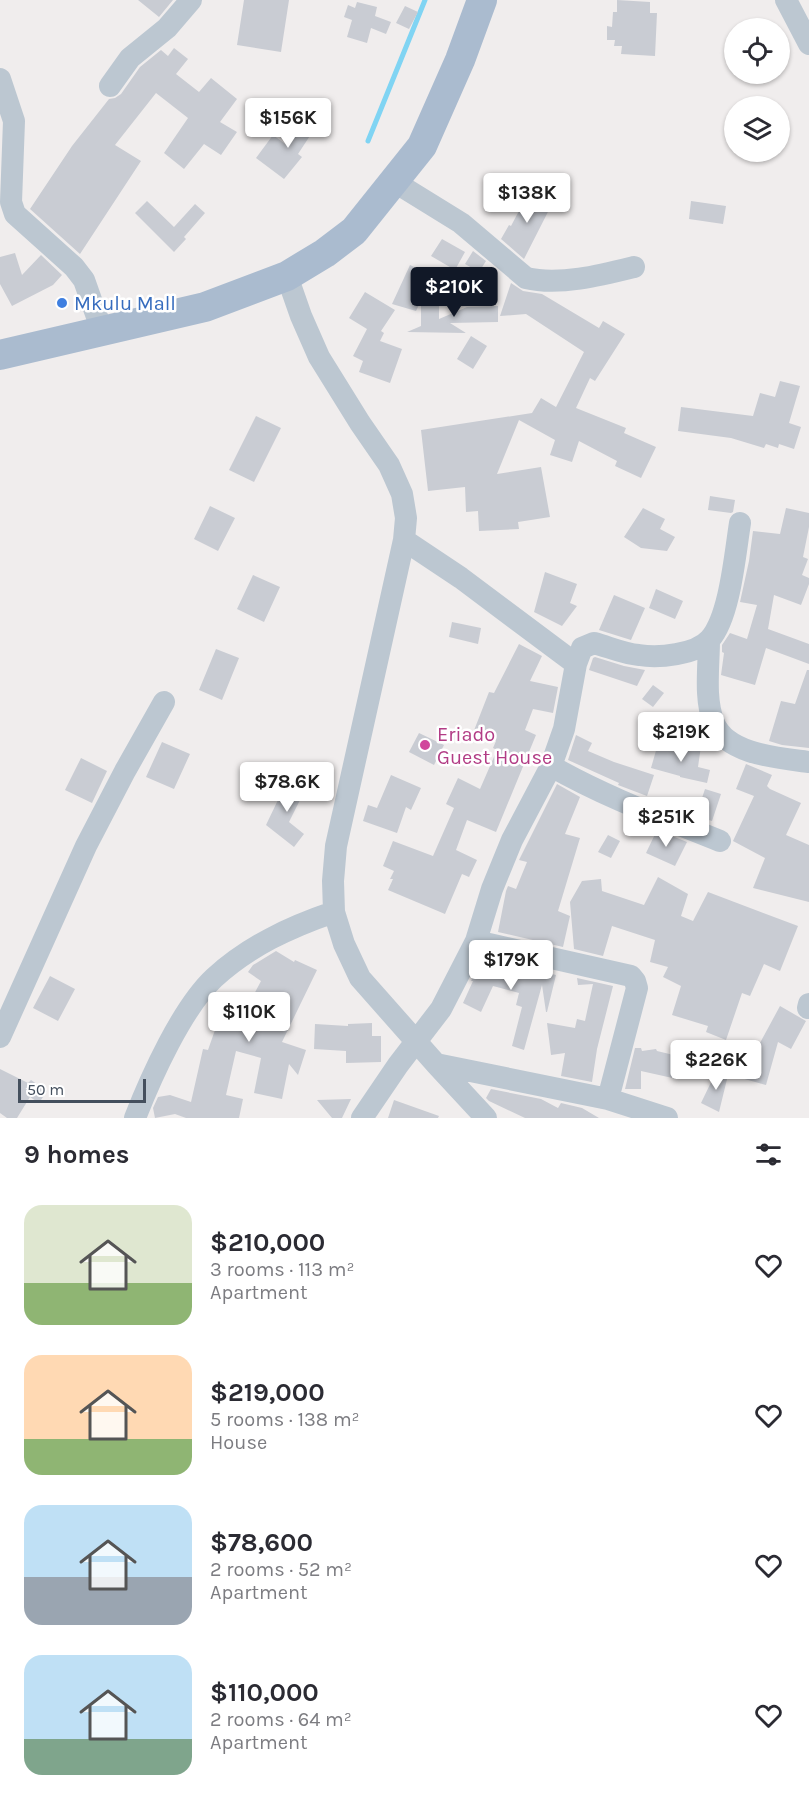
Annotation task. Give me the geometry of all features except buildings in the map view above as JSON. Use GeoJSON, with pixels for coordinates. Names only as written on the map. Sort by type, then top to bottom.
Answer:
{"type":"FeatureCollection","features":[{"type":"Feature","properties":{"kind":"main road"},"geometry":{"type":"LineString","coordinates":[[0,355],[205,307],[287,276],[325,253],[354,231],[422,146],[460,60],[482,0]]}},
{"type":"Feature","properties":{"kind":"street"},"geometry":{"type":"LineString","coordinates":[[110,86],[130,58],[167,28],[191,0]]}},
{"type":"Feature","properties":{"kind":"street"},"geometry":{"type":"LineString","coordinates":[[786,0],[809,44]]}},
{"type":"Feature","properties":{"kind":"street"},"geometry":{"type":"LineString","coordinates":[[0,79],[14,121],[11,202],[8,210],[74,267],[84,280],[102,332]]}},
{"type":"Feature","properties":{"kind":"street"},"geometry":{"type":"LineString","coordinates":[[393,181],[460,223],[526,278],[536,280],[596,277],[634,267]]}},
{"type":"Feature","properties":{"kind":"street"},"geometry":{"type":"LineString","coordinates":[[287,276],[319,357],[389,465],[402,494],[406,518],[404,540],[336,846],[333,881],[334,912],[344,944],[360,978],[486,1118]]}},
{"type":"Feature","properties":{"kind":"street"},"geometry":{"type":"LineString","coordinates":[[0,365],[29,348]]}},
{"type":"Feature","properties":{"kind":"street"},"geometry":{"type":"LineString","coordinates":[[740,523],[727,599],[718,625],[709,640],[710,706],[715,725],[725,738],[746,750],[771,757],[809,762]]}},
{"type":"Feature","properties":{"kind":"street"},"geometry":{"type":"LineString","coordinates":[[404,540],[461,578],[576,664]]}},
{"type":"Feature","properties":{"kind":"street"},"geometry":{"type":"LineString","coordinates":[[362,1118],[398,1065],[441,1009],[476,941],[492,889],[512,840],[551,766],[564,729],[576,664],[582,648],[594,643],[637,655],[668,656],[685,652],[709,640]]}},
{"type":"Feature","properties":{"kind":"street"},"geometry":{"type":"LineString","coordinates":[[0,1037],[86,846],[164,702]]}},
{"type":"Feature","properties":{"kind":"street"},"geometry":{"type":"LineString","coordinates":[[551,766],[618,800],[720,842]]}},
{"type":"Feature","properties":{"kind":"street"},"geometry":{"type":"LineString","coordinates":[[135,1118],[178,1028],[195,1000],[213,979],[286,929],[334,912]]}},
{"type":"Feature","properties":{"kind":"street"},"geometry":{"type":"LineString","coordinates":[[476,941],[631,976],[637,988],[608,1099]]}},
{"type":"Feature","properties":{"kind":"street"},"geometry":{"type":"LineString","coordinates":[[436,1064],[608,1099],[667,1118]]}},
{"type":"Feature","properties":{"kind":"waterway"},"geometry":{"type":"LineString","coordinates":[[368,141],[425,0]]}},
{"type":"Feature","properties":{"kind":"place","name":"Mkulu Mall"},"geometry":{"type":"Point","coordinates":[62,303]}},
{"type":"Feature","properties":{"kind":"place","name":"Eriado Guest House"},"geometry":{"type":"Point","coordinates":[425,745]}}]}
